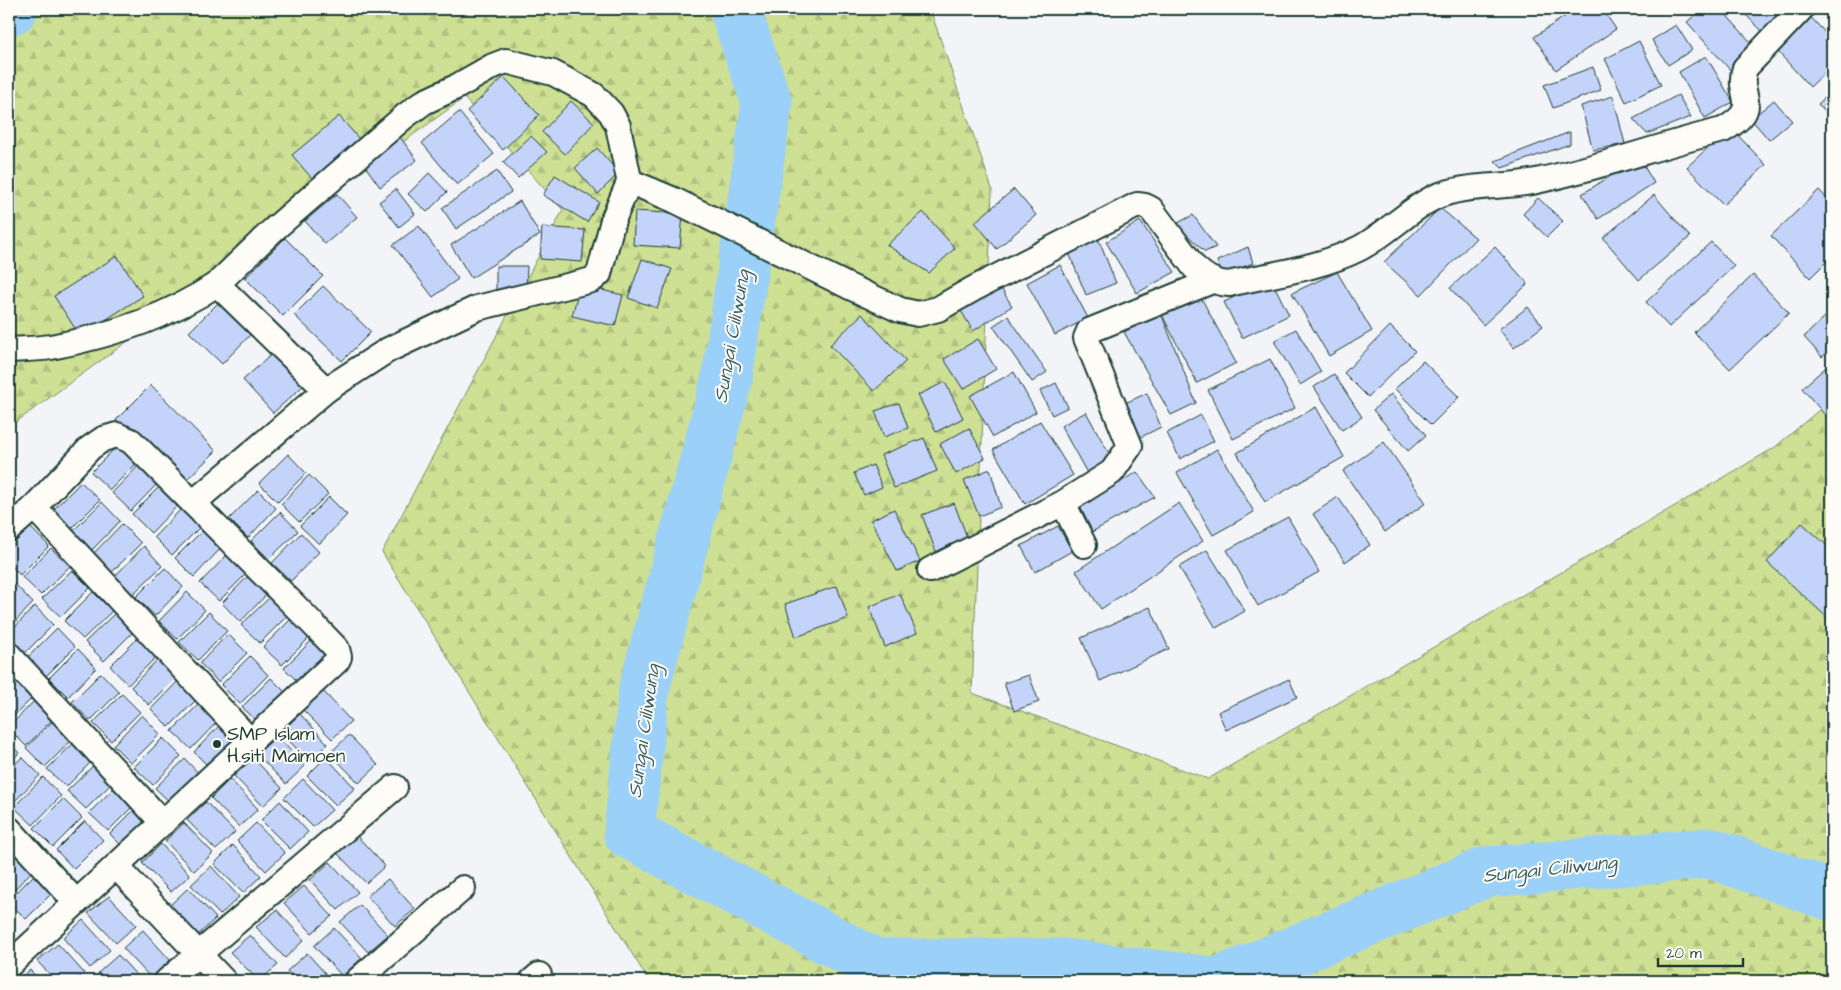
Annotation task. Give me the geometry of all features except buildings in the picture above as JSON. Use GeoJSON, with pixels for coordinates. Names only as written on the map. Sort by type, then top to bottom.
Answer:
{"type":"FeatureCollection","features":[{"type":"Feature","properties":{"kind":"street"},"geometry":{"type":"LineString","coordinates":[[630,180],[848,286],[900,310],[918,314],[945,305],[1138,205],[1151,209],[1194,267],[1212,280],[1229,284],[1334,260],[1361,248],[1384,234],[1424,203],[1441,194],[1457,190],[1534,182],[1723,130],[1740,118],[1746,109],[1747,102],[1743,76],[1745,68],[1801,9]]}},
{"type":"Feature","properties":{"kind":"street"},"geometry":{"type":"LineString","coordinates":[[9,350],[49,347],[98,336],[149,319],[193,300],[217,284],[273,230],[393,125],[424,102],[456,87],[493,66],[506,61],[553,73],[586,90],[604,105],[618,126],[630,180],[613,220],[599,274],[592,280],[477,308],[388,350],[326,390],[193,503]]}},
{"type":"Feature","properties":{"kind":"street"},"geometry":{"type":"LineString","coordinates":[[930,570],[1063,503],[1112,472],[1130,446],[1086,338],[1089,331],[1212,280]]}},
{"type":"Feature","properties":{"kind":"street"},"geometry":{"type":"LineString","coordinates":[[217,284],[326,390]]}},
{"type":"Feature","properties":{"kind":"street"},"geometry":{"type":"LineString","coordinates":[[9,529],[34,507],[90,448],[103,439],[117,435],[131,441],[311,622],[339,653],[337,661],[9,965]]}},
{"type":"Feature","properties":{"kind":"street"},"geometry":{"type":"LineString","coordinates":[[1063,503],[1084,545]]}},
{"type":"Feature","properties":{"kind":"street"},"geometry":{"type":"LineString","coordinates":[[34,507],[251,742]]}},
{"type":"Feature","properties":{"kind":"street"},"geometry":{"type":"LineString","coordinates":[[9,655],[163,823]]}},
{"type":"Feature","properties":{"kind":"street"},"geometry":{"type":"LineString","coordinates":[[167,981],[395,787]]}},
{"type":"Feature","properties":{"kind":"street"},"geometry":{"type":"LineString","coordinates":[[9,829],[76,902]]}},
{"type":"Feature","properties":{"kind":"street"},"geometry":{"type":"LineString","coordinates":[[116,866],[224,981]]}},
{"type":"Feature","properties":{"kind":"street"},"geometry":{"type":"LineString","coordinates":[[358,981],[463,888]]}},
{"type":"Feature","properties":{"kind":"green space"},"geometry":{"type":"Polygon","coordinates":[[[9,9],[930,9],[992,189],[972,693],[1208,779],[1774,448],[1832,399],[1832,981],[649,981],[382,552],[563,210],[464,98],[9,427],[9,9]]]}},
{"type":"Feature","properties":{"kind":"waterway","name":"Sungai Ciliwung"},"geometry":{"type":"LineString","coordinates":[[735,9],[767,103],[727,378],[644,689],[629,833],[875,964],[1064,964],[1203,981]]}},
{"type":"Feature","properties":{"kind":"waterway","name":"Sungai Ciliwung"},"geometry":{"type":"LineString","coordinates":[[1222,981],[1486,872],[1711,853],[1832,896]]}},
{"type":"Feature","properties":{"kind":"place","name":"SMP Islam H.siti Maimoen"},"geometry":{"type":"Point","coordinates":[217,744]}}]}
